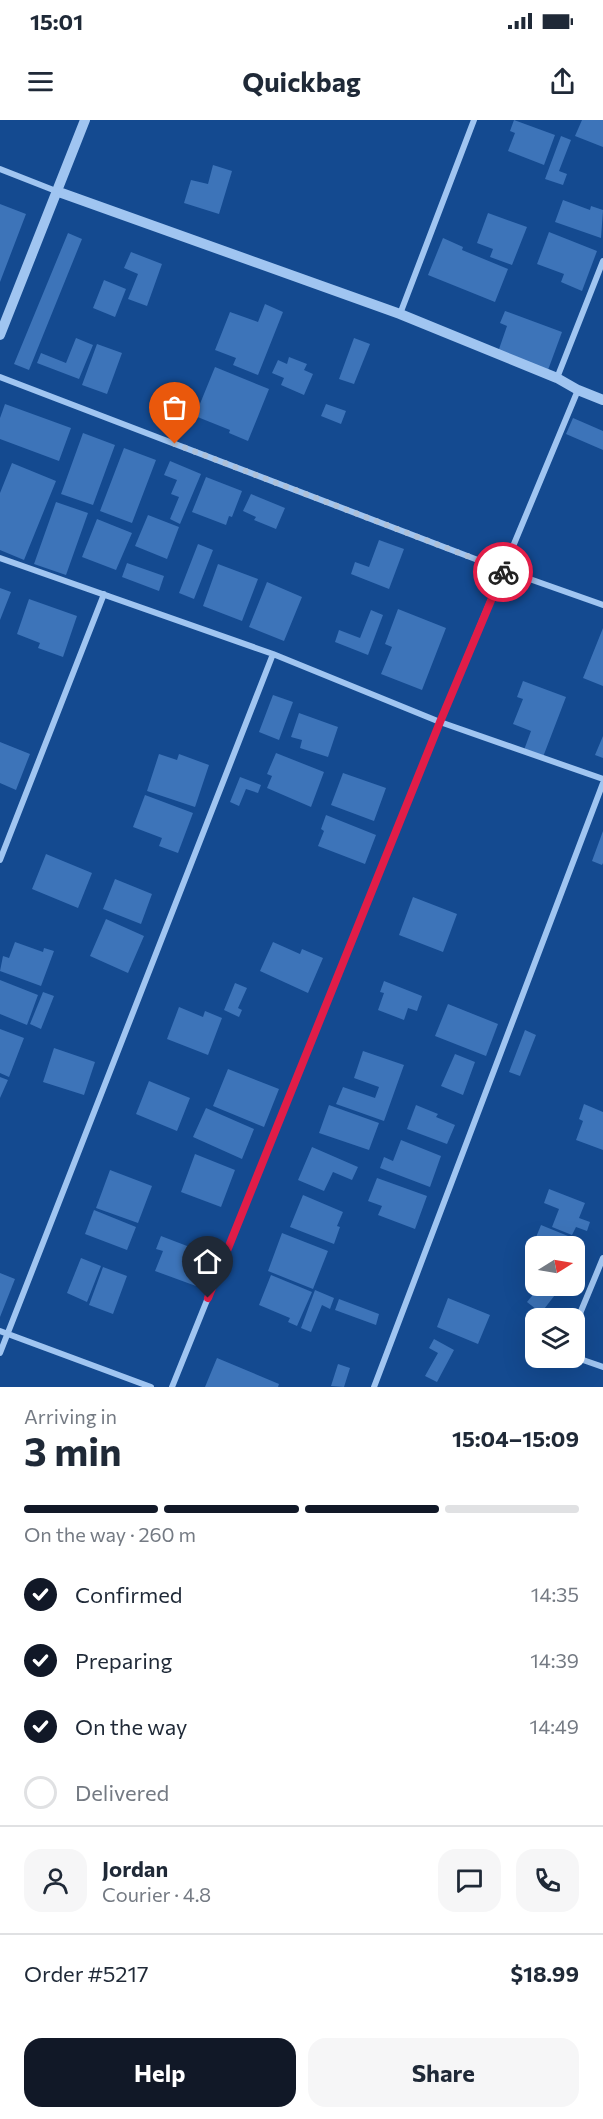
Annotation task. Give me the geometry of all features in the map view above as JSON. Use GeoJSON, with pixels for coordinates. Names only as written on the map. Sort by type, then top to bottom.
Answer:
{"type":"FeatureCollection","features":[{"type":"Feature","properties":{"kind":"street"},"geometry":{"type":"LineString","coordinates":[[0,335],[85,120]]}},
{"type":"Feature","properties":{"kind":"street"},"geometry":{"type":"LineString","coordinates":[[400,314],[474,120]]}},
{"type":"Feature","properties":{"kind":"street"},"geometry":{"type":"LineString","coordinates":[[0,169],[400,314],[557,378],[603,400]]}},
{"type":"Feature","properties":{"kind":"street"},"geometry":{"type":"LineString","coordinates":[[557,378],[603,261]]}},
{"type":"Feature","properties":{"kind":"street"},"geometry":{"type":"LineString","coordinates":[[0,377],[504,570],[603,605]]}},
{"type":"Feature","properties":{"kind":"street"},"geometry":{"type":"LineString","coordinates":[[172,1387],[440,722],[578,390]]}},
{"type":"Feature","properties":{"kind":"street"},"geometry":{"type":"LineString","coordinates":[[0,558],[273,654],[440,722],[603,781],[374,1387]]}},
{"type":"Feature","properties":{"kind":"street"},"geometry":{"type":"LineString","coordinates":[[0,860],[105,594]]}},
{"type":"Feature","properties":{"kind":"street"},"geometry":{"type":"LineString","coordinates":[[0,1353],[4,1332],[273,654]]}},
{"type":"Feature","properties":{"kind":"street"},"geometry":{"type":"LineString","coordinates":[[582,1308],[603,1258]]}},
{"type":"Feature","properties":{"kind":"street"},"geometry":{"type":"LineString","coordinates":[[4,1332],[151,1387]]}},
{"type":"Feature","properties":{"kind":"street"},"geometry":{"type":"LineString","coordinates":[[585,1361],[603,1367]]}},
{"type":"Feature","properties":{"kind":"building"},"geometry":{"type":"Polygon","coordinates":[[[514,120],[555,135],[544,165],[508,151],[515,133],[510,131],[514,120]]]}},
{"type":"Feature","properties":{"kind":"building"},"geometry":{"type":"Polygon","coordinates":[[[582,120],[603,120],[603,147],[575,136],[582,120]]]}},
{"type":"Feature","properties":{"kind":"building"},"geometry":{"type":"Polygon","coordinates":[[[561,136],[571,140],[559,171],[567,174],[563,185],[545,179],[561,136]]]}},
{"type":"Feature","properties":{"kind":"building"},"geometry":{"type":"Polygon","coordinates":[[[213,165],[232,171],[219,214],[184,203],[191,180],[208,184],[213,165]]]}},
{"type":"Feature","properties":{"kind":"building"},"geometry":{"type":"Polygon","coordinates":[[[563,200],[590,210],[591,206],[603,210],[601,238],[555,222],[563,200]]]}},
{"type":"Feature","properties":{"kind":"building"},"geometry":{"type":"Polygon","coordinates":[[[0,204],[26,214],[0,282],[0,204]]]}},
{"type":"Feature","properties":{"kind":"building"},"geometry":{"type":"Polygon","coordinates":[[[488,213],[527,227],[512,265],[490,257],[493,249],[477,243],[488,213]]]}},
{"type":"Feature","properties":{"kind":"building"},"geometry":{"type":"Polygon","coordinates":[[[549,232],[597,251],[582,291],[561,282],[564,274],[537,264],[549,232]]]}},
{"type":"Feature","properties":{"kind":"building"},"geometry":{"type":"Polygon","coordinates":[[[68,233],[82,239],[29,370],[14,364],[68,233]]]}},
{"type":"Feature","properties":{"kind":"building"},"geometry":{"type":"Polygon","coordinates":[[[443,238],[463,247],[462,250],[508,269],[495,302],[428,275],[443,238]]]}},
{"type":"Feature","properties":{"kind":"building"},"geometry":{"type":"Polygon","coordinates":[[[131,252],[162,264],[147,306],[128,299],[138,274],[124,268],[131,252]]]}},
{"type":"Feature","properties":{"kind":"building"},"geometry":{"type":"Polygon","coordinates":[[[104,280],[126,289],[115,317],[93,308],[104,280]]]}},
{"type":"Feature","properties":{"kind":"building"},"geometry":{"type":"Polygon","coordinates":[[[265,304],[283,312],[258,375],[233,365],[236,358],[215,350],[230,312],[258,322],[265,304]]]}},
{"type":"Feature","properties":{"kind":"building"},"geometry":{"type":"Polygon","coordinates":[[[505,311],[562,332],[548,370],[498,352],[507,326],[500,323],[505,311]]]}},
{"type":"Feature","properties":{"kind":"building"},"geometry":{"type":"Polygon","coordinates":[[[76,338],[93,345],[79,379],[37,363],[41,353],[66,363],[76,338]]]}},
{"type":"Feature","properties":{"kind":"building"},"geometry":{"type":"Polygon","coordinates":[[[354,338],[370,344],[354,384],[339,379],[354,338]]]}},
{"type":"Feature","properties":{"kind":"building"},"geometry":{"type":"Polygon","coordinates":[[[97,344],[122,353],[107,394],[82,385],[97,344]]]}},
{"type":"Feature","properties":{"kind":"building"},"geometry":{"type":"Polygon","coordinates":[[[289,357],[307,364],[304,370],[313,374],[304,395],[281,385],[284,378],[272,373],[278,360],[287,364],[289,357]]]}},
{"type":"Feature","properties":{"kind":"building"},"geometry":{"type":"Polygon","coordinates":[[[215,367],[269,389],[248,441],[229,433],[230,430],[195,416],[215,367]]]}},
{"type":"Feature","properties":{"kind":"building"},"geometry":{"type":"Polygon","coordinates":[[[5,404],[71,428],[59,461],[0,439],[0,418],[5,404]]]}},
{"type":"Feature","properties":{"kind":"building"},"geometry":{"type":"Polygon","coordinates":[[[326,404],[346,411],[341,424],[321,416],[326,404]]]}},
{"type":"Feature","properties":{"kind":"building"},"geometry":{"type":"Polygon","coordinates":[[[573,418],[603,431],[603,450],[566,434],[573,418]]]}},
{"type":"Feature","properties":{"kind":"building"},"geometry":{"type":"Polygon","coordinates":[[[83,433],[115,445],[93,505],[61,494],[83,433]]]}},
{"type":"Feature","properties":{"kind":"building"},"geometry":{"type":"Polygon","coordinates":[[[124,448],[156,460],[132,523],[100,511],[124,448]]]}},
{"type":"Feature","properties":{"kind":"building"},"geometry":{"type":"Polygon","coordinates":[[[170,461],[201,474],[180,524],[170,519],[179,497],[171,494],[177,480],[164,475],[170,461]]]}},
{"type":"Feature","properties":{"kind":"building"},"geometry":{"type":"Polygon","coordinates":[[[12,463],[56,481],[24,560],[0,550],[0,493],[12,463]]]}},
{"type":"Feature","properties":{"kind":"building"},"geometry":{"type":"Polygon","coordinates":[[[206,477],[242,491],[232,517],[229,516],[226,525],[192,512],[206,477]]]}},
{"type":"Feature","properties":{"kind":"building"},"geometry":{"type":"Polygon","coordinates":[[[251,494],[285,508],[276,529],[254,520],[256,517],[243,511],[251,494]]]}},
{"type":"Feature","properties":{"kind":"building"},"geometry":{"type":"Polygon","coordinates":[[[56,502],[88,513],[66,575],[34,564],[56,502]]]}},
{"type":"Feature","properties":{"kind":"building"},"geometry":{"type":"Polygon","coordinates":[[[148,515],[179,527],[167,559],[135,546],[148,515]]]}},
{"type":"Feature","properties":{"kind":"building"},"geometry":{"type":"Polygon","coordinates":[[[97,519],[132,533],[116,570],[82,557],[97,519]]]}},
{"type":"Feature","properties":{"kind":"building"},"geometry":{"type":"Polygon","coordinates":[[[379,540],[404,549],[389,589],[351,574],[355,562],[369,567],[379,540]]]}},
{"type":"Feature","properties":{"kind":"building"},"geometry":{"type":"Polygon","coordinates":[[[198,544],[213,550],[194,599],[179,593],[198,544]]]}},
{"type":"Feature","properties":{"kind":"building"},"geometry":{"type":"Polygon","coordinates":[[[127,563],[164,576],[159,591],[122,577],[127,563]]]}},
{"type":"Feature","properties":{"kind":"building"},"geometry":{"type":"Polygon","coordinates":[[[218,564],[258,579],[242,621],[203,606],[218,564]]]}},
{"type":"Feature","properties":{"kind":"building"},"geometry":{"type":"Polygon","coordinates":[[[267,582],[302,597],[284,641],[249,627],[267,582]]]}},
{"type":"Feature","properties":{"kind":"building"},"geometry":{"type":"Polygon","coordinates":[[[0,588],[11,592],[0,620],[0,588]]]}},
{"type":"Feature","properties":{"kind":"building"},"geometry":{"type":"Polygon","coordinates":[[[29,599],[77,616],[63,657],[38,648],[40,643],[17,634],[29,599]]]}},
{"type":"Feature","properties":{"kind":"building"},"geometry":{"type":"Polygon","coordinates":[[[398,609],[446,628],[422,690],[381,674],[392,647],[385,644],[398,609]]]}},
{"type":"Feature","properties":{"kind":"building"},"geometry":{"type":"Polygon","coordinates":[[[371,610],[383,615],[368,655],[335,642],[339,630],[360,638],[371,610]]]}},
{"type":"Feature","properties":{"kind":"building"},"geometry":{"type":"Polygon","coordinates":[[[603,628],[603,686],[583,678],[603,628]]]}},
{"type":"Feature","properties":{"kind":"building"},"geometry":{"type":"Polygon","coordinates":[[[523,681],[566,697],[543,757],[524,750],[531,731],[513,724],[523,699],[517,697],[523,681]]]}},
{"type":"Feature","properties":{"kind":"building"},"geometry":{"type":"Polygon","coordinates":[[[273,695],[293,702],[279,740],[259,732],[273,695]]]}},
{"type":"Feature","properties":{"kind":"building"},"geometry":{"type":"Polygon","coordinates":[[[299,713],[338,727],[328,757],[300,748],[302,740],[291,737],[299,713]]]}},
{"type":"Feature","properties":{"kind":"building"},"geometry":{"type":"Polygon","coordinates":[[[603,736],[603,758],[595,755],[603,736]]]}},
{"type":"Feature","properties":{"kind":"building"},"geometry":{"type":"Polygon","coordinates":[[[0,742],[30,754],[16,790],[0,783],[0,742]]]}},
{"type":"Feature","properties":{"kind":"building"},"geometry":{"type":"Polygon","coordinates":[[[276,753],[324,772],[311,807],[267,788],[272,776],[267,774],[276,753]]]}},
{"type":"Feature","properties":{"kind":"building"},"geometry":{"type":"Polygon","coordinates":[[[159,754],[177,760],[179,754],[209,765],[195,807],[147,791],[159,754]]]}},
{"type":"Feature","properties":{"kind":"building"},"geometry":{"type":"Polygon","coordinates":[[[343,773],[386,788],[374,821],[331,805],[343,773]]]}},
{"type":"Feature","properties":{"kind":"building"},"geometry":{"type":"Polygon","coordinates":[[[240,777],[261,785],[258,793],[246,789],[239,806],[230,802],[240,777]]]}},
{"type":"Feature","properties":{"kind":"building"},"geometry":{"type":"Polygon","coordinates":[[[145,795],[193,813],[178,853],[159,846],[162,838],[133,827],[145,795]]]}},
{"type":"Feature","properties":{"kind":"building"},"geometry":{"type":"Polygon","coordinates":[[[326,815],[376,835],[365,864],[318,846],[324,831],[321,829],[326,815]]]}},
{"type":"Feature","properties":{"kind":"building"},"geometry":{"type":"Polygon","coordinates":[[[603,831],[603,863],[602,865],[592,861],[603,831]]]}},
{"type":"Feature","properties":{"kind":"building"},"geometry":{"type":"Polygon","coordinates":[[[46,854],[92,873],[78,908],[32,889],[46,854]]]}},
{"type":"Feature","properties":{"kind":"building"},"geometry":{"type":"Polygon","coordinates":[[[115,879],[152,894],[141,924],[103,909],[115,879]]]}},
{"type":"Feature","properties":{"kind":"building"},"geometry":{"type":"Polygon","coordinates":[[[413,897],[457,914],[443,952],[399,935],[413,897]]]}},
{"type":"Feature","properties":{"kind":"building"},"geometry":{"type":"Polygon","coordinates":[[[106,919],[144,936],[128,973],[90,956],[106,919]]]}},
{"type":"Feature","properties":{"kind":"building"},"geometry":{"type":"Polygon","coordinates":[[[15,942],[43,952],[44,948],[54,951],[41,986],[0,971],[3,956],[9,958],[15,942]]]}},
{"type":"Feature","properties":{"kind":"building"},"geometry":{"type":"Polygon","coordinates":[[[273,942],[300,954],[302,949],[323,958],[308,993],[260,971],[273,942]]]}},
{"type":"Feature","properties":{"kind":"building"},"geometry":{"type":"Polygon","coordinates":[[[0,980],[38,995],[27,1025],[0,1014],[0,980]]]}},
{"type":"Feature","properties":{"kind":"building"},"geometry":{"type":"Polygon","coordinates":[[[384,981],[422,996],[417,1011],[408,1008],[404,1020],[378,1010],[384,993],[380,992],[384,981]]]}},
{"type":"Feature","properties":{"kind":"building"},"geometry":{"type":"Polygon","coordinates":[[[235,983],[247,988],[238,1008],[242,1010],[239,1017],[224,1010],[235,983]]]}},
{"type":"Feature","properties":{"kind":"building"},"geometry":{"type":"Polygon","coordinates":[[[43,992],[54,996],[41,1029],[30,1024],[43,992]]]}},
{"type":"Feature","properties":{"kind":"building"},"geometry":{"type":"Polygon","coordinates":[[[448,1004],[498,1024],[486,1056],[435,1036],[448,1004]]]}},
{"type":"Feature","properties":{"kind":"building"},"geometry":{"type":"Polygon","coordinates":[[[179,1007],[203,1017],[205,1011],[222,1018],[208,1055],[167,1039],[179,1007]]]}},
{"type":"Feature","properties":{"kind":"building"},"geometry":{"type":"Polygon","coordinates":[[[0,1029],[24,1038],[9,1077],[0,1073],[0,1029]]]}},
{"type":"Feature","properties":{"kind":"building"},"geometry":{"type":"Polygon","coordinates":[[[525,1030],[536,1035],[520,1076],[509,1072],[525,1030]]]}},
{"type":"Feature","properties":{"kind":"building"},"geometry":{"type":"Polygon","coordinates":[[[54,1048],[95,1062],[84,1095],[43,1082],[54,1048]]]}},
{"type":"Feature","properties":{"kind":"building"},"geometry":{"type":"Polygon","coordinates":[[[363,1051],[404,1065],[384,1121],[336,1104],[343,1087],[375,1098],[379,1087],[354,1078],[363,1051]]]}},
{"type":"Feature","properties":{"kind":"building"},"geometry":{"type":"Polygon","coordinates":[[[455,1054],[475,1062],[463,1095],[441,1086],[455,1054]]]}},
{"type":"Feature","properties":{"kind":"building"},"geometry":{"type":"Polygon","coordinates":[[[228,1069],[279,1089],[264,1127],[213,1106],[228,1069]]]}},
{"type":"Feature","properties":{"kind":"building"},"geometry":{"type":"Polygon","coordinates":[[[0,1077],[8,1080],[0,1098],[0,1077]]]}},
{"type":"Feature","properties":{"kind":"building"},"geometry":{"type":"Polygon","coordinates":[[[149,1081],[190,1098],[177,1131],[136,1114],[149,1081]]]}},
{"type":"Feature","properties":{"kind":"building"},"geometry":{"type":"Polygon","coordinates":[[[584,1104],[603,1112],[603,1150],[576,1140],[583,1121],[579,1119],[584,1104]]]}},
{"type":"Feature","properties":{"kind":"building"},"geometry":{"type":"Polygon","coordinates":[[[329,1105],[379,1123],[369,1150],[319,1133],[329,1105]]]}},
{"type":"Feature","properties":{"kind":"building"},"geometry":{"type":"Polygon","coordinates":[[[416,1105],[438,1114],[436,1117],[455,1125],[447,1144],[407,1129],[416,1105]]]}},
{"type":"Feature","properties":{"kind":"building"},"geometry":{"type":"Polygon","coordinates":[[[206,1108],[254,1129],[242,1159],[193,1137],[206,1108]]]}},
{"type":"Feature","properties":{"kind":"building"},"geometry":{"type":"Polygon","coordinates":[[[401,1140],[441,1156],[430,1187],[380,1168],[384,1157],[393,1161],[401,1140]]]}},
{"type":"Feature","properties":{"kind":"building"},"geometry":{"type":"Polygon","coordinates":[[[312,1147],[358,1167],[352,1180],[333,1172],[324,1191],[298,1180],[312,1147]]]}},
{"type":"Feature","properties":{"kind":"building"},"geometry":{"type":"Polygon","coordinates":[[[195,1154],[235,1170],[221,1207],[181,1192],[195,1154]]]}},
{"type":"Feature","properties":{"kind":"building"},"geometry":{"type":"Polygon","coordinates":[[[110,1170],[152,1186],[138,1223],[96,1208],[110,1170]]]}},
{"type":"Feature","properties":{"kind":"building"},"geometry":{"type":"Polygon","coordinates":[[[377,1178],[427,1196],[415,1229],[378,1215],[382,1206],[368,1201],[377,1178]]]}},
{"type":"Feature","properties":{"kind":"building"},"geometry":{"type":"Polygon","coordinates":[[[549,1189],[585,1203],[579,1218],[590,1222],[587,1231],[576,1227],[572,1235],[552,1227],[559,1209],[544,1203],[549,1189]]]}},
{"type":"Feature","properties":{"kind":"building"},"geometry":{"type":"Polygon","coordinates":[[[303,1195],[343,1212],[337,1226],[340,1227],[334,1244],[290,1227],[303,1195]]]}},
{"type":"Feature","properties":{"kind":"building"},"geometry":{"type":"Polygon","coordinates":[[[94,1210],[136,1227],[127,1250],[85,1234],[94,1210]]]}},
{"type":"Feature","properties":{"kind":"building"},"geometry":{"type":"Polygon","coordinates":[[[541,1225],[568,1236],[537,1236],[541,1225]]]}},
{"type":"Feature","properties":{"kind":"building"},"geometry":{"type":"Polygon","coordinates":[[[282,1233],[328,1251],[313,1289],[268,1271],[282,1233]]]}},
{"type":"Feature","properties":{"kind":"building"},"geometry":{"type":"Polygon","coordinates":[[[161,1236],[208,1254],[196,1286],[155,1271],[163,1251],[156,1249],[161,1236]]]}},
{"type":"Feature","properties":{"kind":"building"},"geometry":{"type":"Polygon","coordinates":[[[81,1258],[101,1266],[87,1302],[67,1293],[81,1258]]]}},
{"type":"Feature","properties":{"kind":"building"},"geometry":{"type":"Polygon","coordinates":[[[103,1267],[127,1276],[113,1314],[89,1305],[103,1267]]]}},
{"type":"Feature","properties":{"kind":"building"},"geometry":{"type":"Polygon","coordinates":[[[0,1273],[15,1279],[0,1317],[0,1273]]]}},
{"type":"Feature","properties":{"kind":"building"},"geometry":{"type":"Polygon","coordinates":[[[271,1275],[312,1292],[297,1326],[288,1322],[290,1318],[259,1305],[271,1275]]]}},
{"type":"Feature","properties":{"kind":"building"},"geometry":{"type":"Polygon","coordinates":[[[315,1290],[334,1298],[330,1309],[322,1305],[311,1332],[301,1328],[315,1290]]]}},
{"type":"Feature","properties":{"kind":"building"},"geometry":{"type":"Polygon","coordinates":[[[532,1296],[554,1296],[545,1308],[535,1308],[527,1302],[532,1296]]]}},
{"type":"Feature","properties":{"kind":"building"},"geometry":{"type":"Polygon","coordinates":[[[448,1298],[490,1315],[478,1344],[437,1327],[448,1298]]]}},
{"type":"Feature","properties":{"kind":"building"},"geometry":{"type":"Polygon","coordinates":[[[339,1299],[379,1314],[376,1325],[335,1310],[339,1299]]]}},
{"type":"Feature","properties":{"kind":"building"},"geometry":{"type":"Polygon","coordinates":[[[434,1339],[454,1350],[437,1382],[425,1376],[438,1353],[429,1348],[434,1339]]]}},
{"type":"Feature","properties":{"kind":"building"},"geometry":{"type":"Polygon","coordinates":[[[217,1358],[279,1384],[278,1387],[205,1387],[217,1358]]]}},
{"type":"Feature","properties":{"kind":"building"},"geometry":{"type":"Polygon","coordinates":[[[338,1364],[350,1368],[344,1387],[331,1386],[338,1364]]]}},
{"type":"Feature","properties":{"kind":"way so far"},"geometry":{"type":"LineString","coordinates":[[175,444],[504,570],[503,572]]}},
{"type":"Feature","properties":{"kind":"route"},"geometry":{"type":"LineString","coordinates":[[208,1298],[440,722],[503,572]]}}]}
